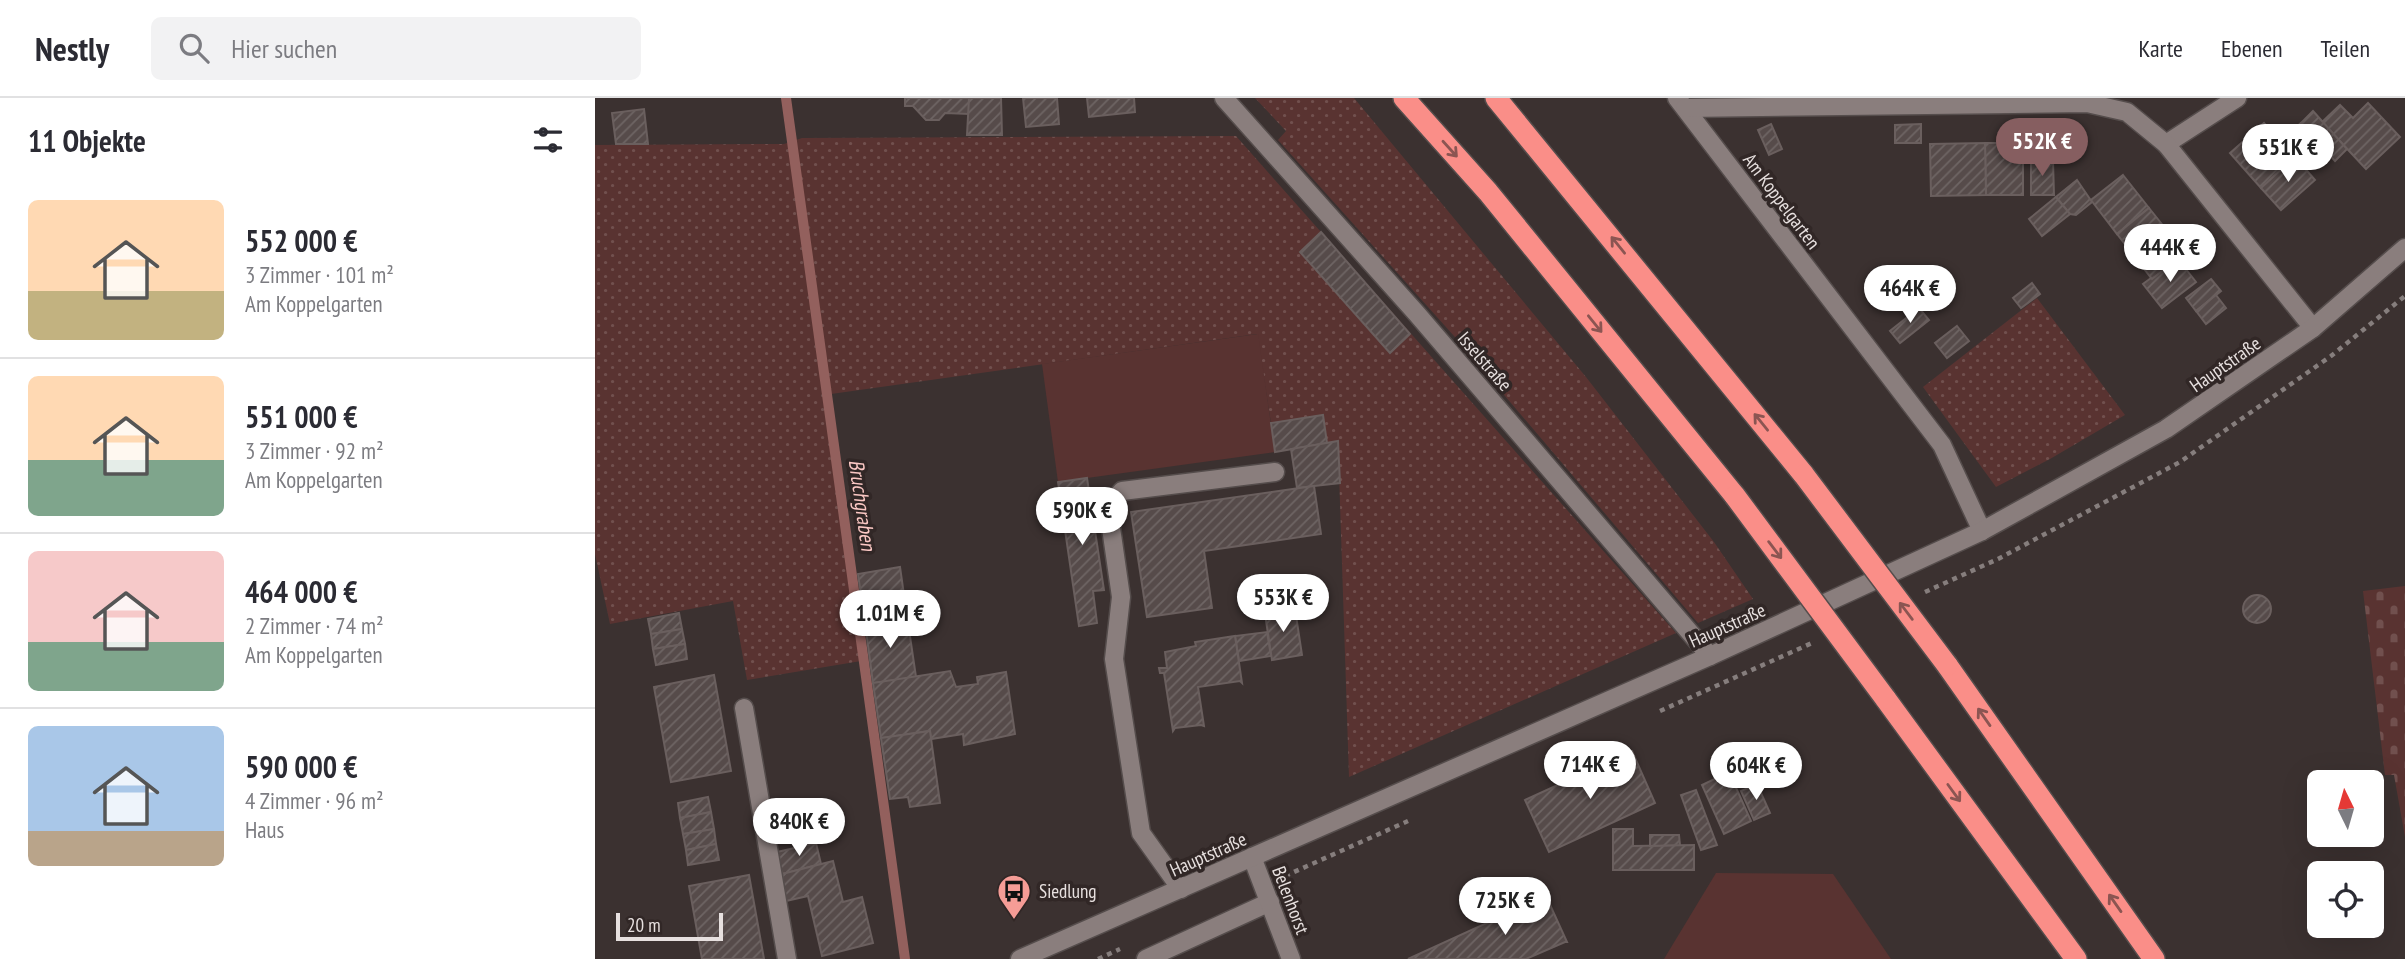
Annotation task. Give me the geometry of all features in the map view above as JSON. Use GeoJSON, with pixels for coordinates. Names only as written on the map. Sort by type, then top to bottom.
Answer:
{"type":"FeatureCollection","features":[{"type":"Feature","properties":{"kind":"highway"},"geometry":{"type":"LineString","coordinates":[[1404,98],[1488,192],[1734,496],[2076,959]]}},
{"type":"Feature","properties":{"kind":"highway"},"geometry":{"type":"LineString","coordinates":[[1496,98],[1804,475],[1947,665],[2154,959]]}},
{"type":"Feature","properties":{"kind":"street","name":"Isselstraße"},"geometry":{"type":"LineString","coordinates":[[1224,98],[1417,314],[1710,656]]}},
{"type":"Feature","properties":{"kind":"street"},"geometry":{"type":"LineString","coordinates":[[2166,144],[2237,98]]}},
{"type":"Feature","properties":{"kind":"street","name":"Am Koppelgarten"},"geometry":{"type":"LineString","coordinates":[[1681,103],[2087,103],[2127,111],[2166,144],[2313,328]]}},
{"type":"Feature","properties":{"kind":"street","name":"Am Koppelgarten"},"geometry":{"type":"LineString","coordinates":[[1681,103],[1942,445],[1982,531]]}},
{"type":"Feature","properties":{"kind":"street","name":"Hauptstraße"},"geometry":{"type":"LineString","coordinates":[[1020,959],[1710,656],[1982,531],[2166,429],[2313,328],[2405,248]]}},
{"type":"Feature","properties":{"kind":"street"},"geometry":{"type":"LineString","coordinates":[[1181,889],[1141,833],[1114,659],[1121,597],[1108,507],[1122,491],[1275,472]]}},
{"type":"Feature","properties":{"kind":"street"},"geometry":{"type":"LineString","coordinates":[[744,708],[787,959]]}},
{"type":"Feature","properties":{"kind":"street","name":"Belenhorst"},"geometry":{"type":"LineString","coordinates":[[1252,857],[1291,959]]}},
{"type":"Feature","properties":{"kind":"street"},"geometry":{"type":"LineString","coordinates":[[1146,959],[1270,902]]}},
{"type":"Feature","properties":{"kind":"green space"},"geometry":{"type":"Polygon","coordinates":[[[1255,98],[1354,98],[1586,377],[1714,542],[1753,599],[1698,623],[1454,336],[1278,140],[1286,131],[1255,98]]]}},
{"type":"Feature","properties":{"kind":"green space"},"geometry":{"type":"Polygon","coordinates":[[[1236,136],[1676,633],[1349,777],[1338,442],[1327,443],[1322,415],[1271,423],[1257,334],[831,394],[867,660],[747,680],[733,601],[610,624],[595,554],[595,145],[784,144],[802,138],[1236,136]]]}},
{"type":"Feature","properties":{"kind":"green space"},"geometry":{"type":"Polygon","coordinates":[[[2037,298],[2125,415],[1996,487],[1923,387],[2037,298]]]}},
{"type":"Feature","properties":{"kind":"green space"},"geometry":{"type":"Polygon","coordinates":[[[1258,334],[1275,452],[1058,482],[1042,364],[1258,334]]]}},
{"type":"Feature","properties":{"kind":"green space"},"geometry":{"type":"Polygon","coordinates":[[[2405,586],[2405,837],[2394,775],[2385,775],[2363,591],[2405,586]]]}},
{"type":"Feature","properties":{"kind":"green space"},"geometry":{"type":"Polygon","coordinates":[[[1716,873],[1833,874],[1891,959],[1664,959],[1716,873]]]}},
{"type":"Feature","properties":{"kind":"building"},"geometry":{"type":"Polygon","coordinates":[[[905,98],[969,98],[969,114],[945,113],[939,120],[926,120],[913,106],[905,106],[905,98]]]}},
{"type":"Feature","properties":{"kind":"building"},"geometry":{"type":"Polygon","coordinates":[[[969,98],[1001,98],[1002,135],[967,135],[969,98]]]}},
{"type":"Feature","properties":{"kind":"building"},"geometry":{"type":"Polygon","coordinates":[[[1023,98],[1057,98],[1059,124],[1026,127],[1023,98]]]}},
{"type":"Feature","properties":{"kind":"building"},"geometry":{"type":"Polygon","coordinates":[[[1087,98],[1134,98],[1135,112],[1089,117],[1087,98]]]}},
{"type":"Feature","properties":{"kind":"building"},"geometry":{"type":"Polygon","coordinates":[[[2368,103],[2400,137],[2366,169],[2322,122],[2340,105],[2353,118],[2368,103]]]}},
{"type":"Feature","properties":{"kind":"building"},"geometry":{"type":"Polygon","coordinates":[[[644,109],[648,144],[616,144],[612,113],[644,109]]]}},
{"type":"Feature","properties":{"kind":"building"},"geometry":{"type":"Polygon","coordinates":[[[2313,111],[2347,149],[2335,161],[2301,123],[2313,111]]]}},
{"type":"Feature","properties":{"kind":"building"},"geometry":{"type":"Polygon","coordinates":[[[2264,123],[2295,157],[2261,188],[2230,153],[2264,123]]]}},
{"type":"Feature","properties":{"kind":"building"},"geometry":{"type":"Polygon","coordinates":[[[2301,123],[2315,138],[2294,157],[2280,141],[2301,123]]]}},
{"type":"Feature","properties":{"kind":"building"},"geometry":{"type":"Polygon","coordinates":[[[1771,124],[1782,149],[1769,155],[1758,130],[1771,124]]]}},
{"type":"Feature","properties":{"kind":"building"},"geometry":{"type":"Polygon","coordinates":[[[1921,124],[1921,143],[1895,143],[1895,125],[1921,124]]]}},
{"type":"Feature","properties":{"kind":"building"},"geometry":{"type":"Polygon","coordinates":[[[1985,143],[2023,143],[2023,195],[1986,195],[1985,143]]]}},
{"type":"Feature","properties":{"kind":"building"},"geometry":{"type":"Polygon","coordinates":[[[1985,143],[1986,195],[1931,196],[1930,144],[1985,143]]]}},
{"type":"Feature","properties":{"kind":"building"},"geometry":{"type":"Polygon","coordinates":[[[2295,157],[2315,180],[2281,210],[2261,188],[2295,157]]]}},
{"type":"Feature","properties":{"kind":"building"},"geometry":{"type":"Polygon","coordinates":[[[2031,161],[2053,161],[2054,195],[2031,195],[2031,161]]]}},
{"type":"Feature","properties":{"kind":"building"},"geometry":{"type":"Polygon","coordinates":[[[2123,175],[2149,208],[2117,234],[2091,200],[2123,175]]]}},
{"type":"Feature","properties":{"kind":"building"},"geometry":{"type":"Polygon","coordinates":[[[2077,180],[2092,202],[2076,215],[2070,214],[2056,197],[2077,180]]]}},
{"type":"Feature","properties":{"kind":"building"},"geometry":{"type":"Polygon","coordinates":[[[2056,197],[2070,214],[2042,236],[2029,219],[2056,197]]]}},
{"type":"Feature","properties":{"kind":"building"},"geometry":{"type":"Polygon","coordinates":[[[2149,208],[2185,253],[2152,279],[2117,234],[2149,208]]]}},
{"type":"Feature","properties":{"kind":"building"},"geometry":{"type":"Polygon","coordinates":[[[1321,232],[1410,334],[1390,353],[1300,252],[1321,232]]]}},
{"type":"Feature","properties":{"kind":"building"},"geometry":{"type":"Polygon","coordinates":[[[2178,259],[2196,282],[2162,308],[2143,284],[2178,259]]]}},
{"type":"Feature","properties":{"kind":"building"},"geometry":{"type":"Polygon","coordinates":[[[2211,279],[2221,291],[2196,311],[2186,298],[2211,279]]]}},
{"type":"Feature","properties":{"kind":"building"},"geometry":{"type":"Polygon","coordinates":[[[2032,283],[2040,294],[2021,308],[2013,298],[2032,283]]]}},
{"type":"Feature","properties":{"kind":"building"},"geometry":{"type":"Polygon","coordinates":[[[2216,295],[2226,308],[2206,324],[2196,311],[2216,295]]]}},
{"type":"Feature","properties":{"kind":"building"},"geometry":{"type":"Polygon","coordinates":[[[1919,308],[1929,320],[1900,343],[1890,331],[1919,308]]]}},
{"type":"Feature","properties":{"kind":"building"},"geometry":{"type":"Polygon","coordinates":[[[1957,326],[1969,341],[1947,358],[1935,343],[1957,326]]]}},
{"type":"Feature","properties":{"kind":"building"},"geometry":{"type":"Polygon","coordinates":[[[1323,415],[1327,443],[1275,452],[1271,423],[1323,415]]]}},
{"type":"Feature","properties":{"kind":"building"},"geometry":{"type":"Polygon","coordinates":[[[1338,441],[1340,483],[1297,488],[1291,449],[1338,441]]]}},
{"type":"Feature","properties":{"kind":"building"},"geometry":{"type":"Polygon","coordinates":[[[1087,478],[1104,590],[1093,591],[1097,623],[1079,626],[1058,482],[1087,478]]]}},
{"type":"Feature","properties":{"kind":"building"},"geometry":{"type":"Polygon","coordinates":[[[1314,486],[1321,534],[1204,551],[1212,608],[1147,617],[1131,512],[1314,486]]]}},
{"type":"Feature","properties":{"kind":"building"},"geometry":{"type":"Polygon","coordinates":[[[900,567],[907,616],[865,623],[858,574],[900,567]]]}},
{"type":"Feature","properties":{"kind":"building"},"geometry":{"type":"Polygon","coordinates":[[[1293,594],[1295,609],[1265,614],[1263,598],[1293,594]]]}},
{"type":"Feature","properties":{"kind":"building"},"geometry":{"type":"Polygon","coordinates":[[[2257,595],[2267,599],[2271,609],[2267,619],[2257,623],[2247,619],[2243,609],[2247,599],[2257,595]]]}},
{"type":"Feature","properties":{"kind":"building"},"geometry":{"type":"Polygon","coordinates":[[[1295,609],[1302,655],[1272,660],[1265,614],[1295,609]]]}},
{"type":"Feature","properties":{"kind":"building"},"geometry":{"type":"Polygon","coordinates":[[[679,613],[682,629],[651,634],[648,619],[679,613]]]}},
{"type":"Feature","properties":{"kind":"building"},"geometry":{"type":"Polygon","coordinates":[[[907,616],[916,677],[873,683],[865,623],[907,616]]]}},
{"type":"Feature","properties":{"kind":"building"},"geometry":{"type":"Polygon","coordinates":[[[682,629],[685,644],[653,649],[651,634],[682,629]]]}},
{"type":"Feature","properties":{"kind":"building"},"geometry":{"type":"Polygon","coordinates":[[[1267,632],[1271,656],[1239,661],[1235,636],[1267,632]]]}},
{"type":"Feature","properties":{"kind":"building"},"geometry":{"type":"Polygon","coordinates":[[[1235,636],[1242,683],[1240,681],[1198,687],[1204,726],[1175,728],[1173,731],[1164,673],[1160,673],[1159,668],[1167,668],[1165,652],[1196,646],[1195,642],[1235,636]]]}},
{"type":"Feature","properties":{"kind":"building"},"geometry":{"type":"Polygon","coordinates":[[[685,644],[687,659],[656,665],[653,649],[685,644]]]}},
{"type":"Feature","properties":{"kind":"building"},"geometry":{"type":"Polygon","coordinates":[[[950,671],[956,687],[978,684],[977,677],[1006,672],[1015,734],[964,745],[963,734],[931,739],[930,731],[881,738],[873,683],[950,671]]]}},
{"type":"Feature","properties":{"kind":"building"},"geometry":{"type":"Polygon","coordinates":[[[714,675],[731,771],[671,782],[654,687],[714,675]]]}},
{"type":"Feature","properties":{"kind":"building"},"geometry":{"type":"Polygon","coordinates":[[[930,731],[940,803],[910,807],[908,797],[890,799],[881,738],[930,731]]]}},
{"type":"Feature","properties":{"kind":"building"},"geometry":{"type":"Polygon","coordinates":[[[1632,751],[1655,803],[1549,852],[1525,800],[1632,751]]]}},
{"type":"Feature","properties":{"kind":"building"},"geometry":{"type":"Polygon","coordinates":[[[1729,772],[1751,821],[1724,834],[1702,785],[1729,772]]]}},
{"type":"Feature","properties":{"kind":"building"},"geometry":{"type":"Polygon","coordinates":[[[1757,784],[1770,813],[1754,820],[1741,791],[1757,784]]]}},
{"type":"Feature","properties":{"kind":"building"},"geometry":{"type":"Polygon","coordinates":[[[1696,790],[1717,845],[1701,850],[1681,795],[1696,790]]]}},
{"type":"Feature","properties":{"kind":"building"},"geometry":{"type":"Polygon","coordinates":[[[708,797],[711,812],[680,818],[678,803],[708,797]]]}},
{"type":"Feature","properties":{"kind":"building"},"geometry":{"type":"Polygon","coordinates":[[[711,812],[714,829],[683,834],[680,818],[711,812]]]}},
{"type":"Feature","properties":{"kind":"building"},"geometry":{"type":"Polygon","coordinates":[[[714,829],[716,844],[686,850],[683,834],[714,829]]]}},
{"type":"Feature","properties":{"kind":"building"},"geometry":{"type":"Polygon","coordinates":[[[1613,829],[1633,829],[1633,846],[1694,845],[1694,870],[1613,870],[1613,829]]]}},
{"type":"Feature","properties":{"kind":"building"},"geometry":{"type":"Polygon","coordinates":[[[1650,835],[1679,835],[1680,845],[1650,846],[1650,835]]]}},
{"type":"Feature","properties":{"kind":"building"},"geometry":{"type":"Polygon","coordinates":[[[816,843],[821,864],[782,874],[777,852],[816,843]]]}},
{"type":"Feature","properties":{"kind":"building"},"geometry":{"type":"Polygon","coordinates":[[[716,844],[719,860],[688,865],[686,850],[716,844]]]}},
{"type":"Feature","properties":{"kind":"building"},"geometry":{"type":"Polygon","coordinates":[[[833,861],[843,902],[862,897],[873,943],[822,956],[808,896],[786,901],[782,874],[833,861]]]}},
{"type":"Feature","properties":{"kind":"building"},"geometry":{"type":"Polygon","coordinates":[[[749,875],[764,959],[702,959],[689,886],[749,875]]]}},
{"type":"Feature","properties":{"kind":"building"},"geometry":{"type":"Polygon","coordinates":[[[1546,896],[1567,942],[1526,959],[1408,959],[1546,896]]]}},
{"type":"Feature","properties":{"kind":"waterway","name":"Bruchgraben"},"geometry":{"type":"LineString","coordinates":[[786,98],[905,959]]}},
{"type":"Feature","properties":{"kind":"place","name":"Siedlung"},"geometry":{"type":"Point","coordinates":[1014,921]}}]}
